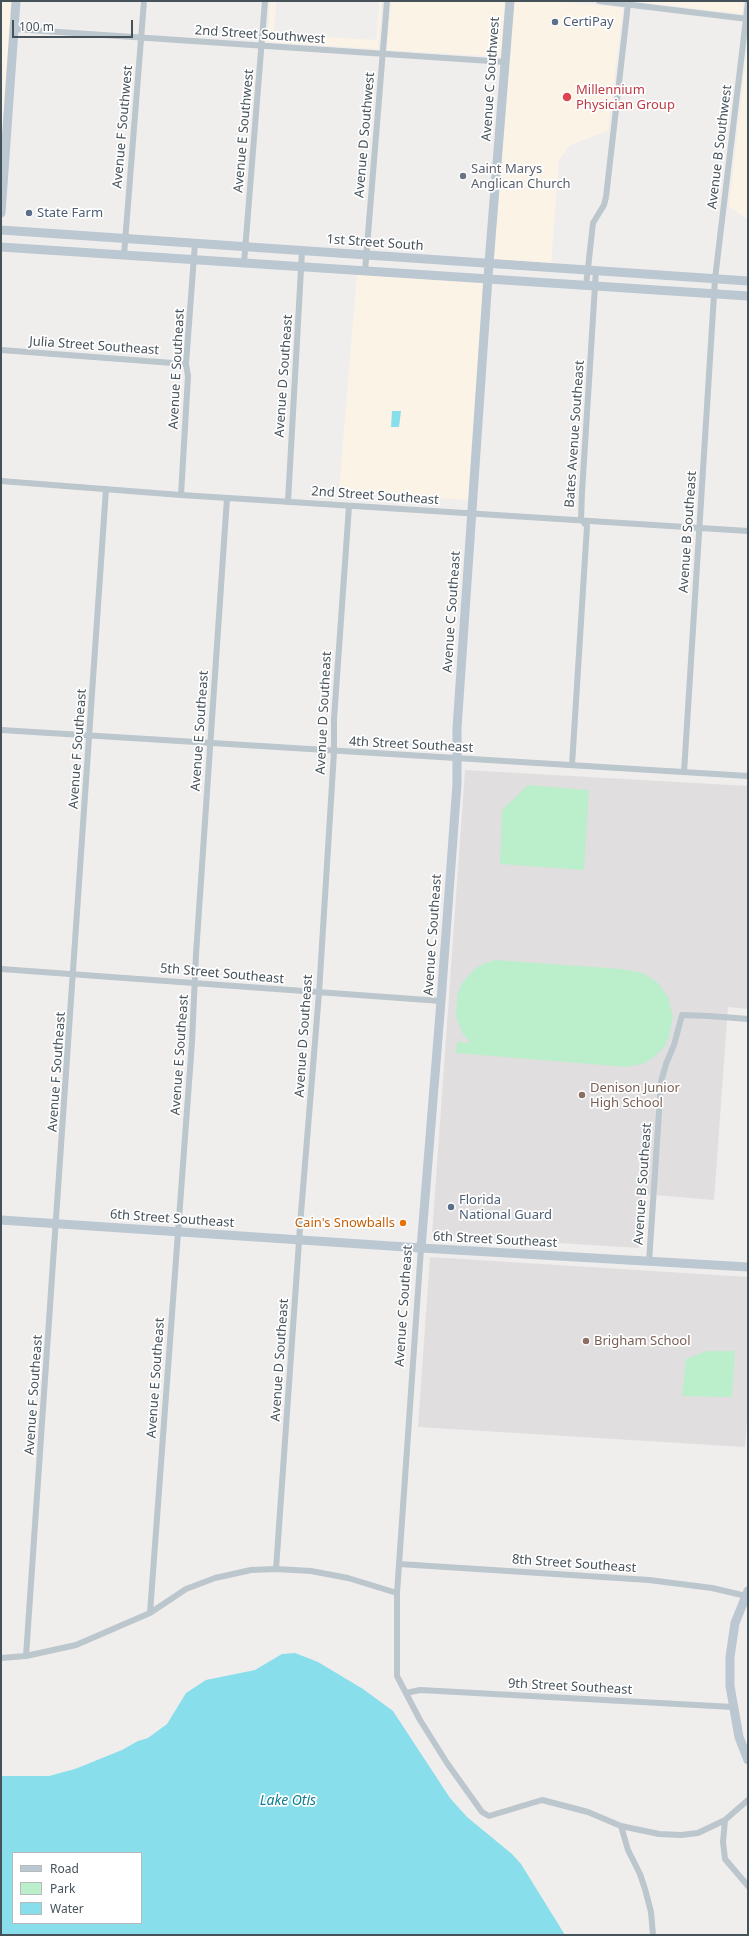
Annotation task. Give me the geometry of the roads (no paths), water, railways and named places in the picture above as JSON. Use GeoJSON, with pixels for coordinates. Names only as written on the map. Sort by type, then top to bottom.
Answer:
{"type":"FeatureCollection","features":[{"type":"Feature","properties":{"kind":"street"},"geometry":{"type":"LineString","coordinates":[[1,213],[16,1]]}},
{"type":"Feature","properties":{"kind":"street","name":"Avenue F Southwest"},"geometry":{"type":"LineString","coordinates":[[124,255],[144,1]]}},
{"type":"Feature","properties":{"kind":"street","name":"Avenue E Southwest"},"geometry":{"type":"LineString","coordinates":[[244,263],[244,247],[266,1]]}},
{"type":"Feature","properties":{"kind":"street","name":"Avenue D Southwest"},"geometry":{"type":"LineString","coordinates":[[365,271],[386,1]]}},
{"type":"Feature","properties":{"kind":"street","name":"Avenue C Southwest"},"geometry":{"type":"LineString","coordinates":[[488,279],[510,1]]}},
{"type":"Feature","properties":{"kind":"street"},"geometry":{"type":"LineString","coordinates":[[599,1],[747,19]]}},
{"type":"Feature","properties":{"kind":"street","name":"Avenue B Southwest"},"geometry":{"type":"LineString","coordinates":[[714,294],[748,2]]}},
{"type":"Feature","properties":{"kind":"street","name":"Bates Avenue Southeast"},"geometry":{"type":"LineString","coordinates":[[572,765],[587,526],[581,520],[593,223],[604,204],[606,197],[628,4]]}},
{"type":"Feature","properties":{"kind":"street","name":"2nd Street Southwest"},"geometry":{"type":"LineString","coordinates":[[14,29],[505,62]]}},
{"type":"Feature","properties":{"kind":"street","name":"1st Street South"},"geometry":{"type":"LineString","coordinates":[[1,230],[748,281]]}},
{"type":"Feature","properties":{"kind":"street","name":"Avenue E Southeast"},"geometry":{"type":"LineString","coordinates":[[182,495],[188,376],[186,364],[195,243]]}},
{"type":"Feature","properties":{"kind":"street"},"geometry":{"type":"LineString","coordinates":[[1,247],[748,296]]}},
{"type":"Feature","properties":{"kind":"street","name":"Avenue D Southeast"},"geometry":{"type":"LineString","coordinates":[[288,502],[302,251]]}},
{"type":"Feature","properties":{"kind":"street","name":"Avenue C Southeast"},"geometry":{"type":"LineString","coordinates":[[488,279],[457,728],[457,784],[421,1248],[397,1594],[397,1676],[420,1720],[447,1763],[482,1812],[489,1816],[542,1800],[588,1812],[621,1826],[659,1834],[681,1835],[698,1833],[725,1820],[748,1800]]}},
{"type":"Feature","properties":{"kind":"street","name":"Avenue B Southeast"},"geometry":{"type":"LineString","coordinates":[[684,772],[714,294]]}},
{"type":"Feature","properties":{"kind":"street","name":"Julia Street Southeast"},"geometry":{"type":"LineString","coordinates":[[1,350],[186,364]]}},
{"type":"Feature","properties":{"kind":"street","name":"2nd Street Southeast"},"geometry":{"type":"LineString","coordinates":[[1,481],[182,495],[748,531]]}},
{"type":"Feature","properties":{"kind":"street","name":"Avenue F Southeast"},"geometry":{"type":"LineString","coordinates":[[26,1656],[57,1224],[106,489]]}},
{"type":"Feature","properties":{"kind":"street","name":"Avenue E Southeast"},"geometry":{"type":"LineString","coordinates":[[150,1613],[196,983],[196,946],[227,498]]}},
{"type":"Feature","properties":{"kind":"street","name":"Avenue D Southeast"},"geometry":{"type":"LineString","coordinates":[[276,1569],[299,1241],[319,993],[334,752],[334,719],[348,506]]}},
{"type":"Feature","properties":{"kind":"street","name":"4th Street Southeast"},"geometry":{"type":"LineString","coordinates":[[1,730],[334,752],[748,776]]}},
{"type":"Feature","properties":{"kind":"street","name":"5th Street Southeast"},"geometry":{"type":"LineString","coordinates":[[1,969],[441,1001]]}},
{"type":"Feature","properties":{"kind":"street","name":"Avenue B Southeast"},"geometry":{"type":"LineString","coordinates":[[649,1262],[661,1082],[666,1064],[674,1045],[682,1015],[748,1019]]}},
{"type":"Feature","properties":{"kind":"street","name":"6th Street Southeast"},"geometry":{"type":"LineString","coordinates":[[1,1220],[299,1241],[748,1267]]}},
{"type":"Feature","properties":{"kind":"street","name":"8th Street Southeast"},"geometry":{"type":"LineString","coordinates":[[399,1564],[649,1580],[747,1593]]}},
{"type":"Feature","properties":{"kind":"street"},"geometry":{"type":"LineString","coordinates":[[1,1658],[26,1656],[76,1645],[150,1613],[186,1589],[251,1570],[276,1569],[329,1574],[397,1594]]}},
{"type":"Feature","properties":{"kind":"street"},"geometry":{"type":"LineString","coordinates":[[747,1593],[735,1623],[730,1657],[730,1686],[739,1737],[748,1760]]}},
{"type":"Feature","properties":{"kind":"street","name":"9th Street Southeast"},"geometry":{"type":"LineString","coordinates":[[406,1693],[420,1690],[733,1707]]}},
{"type":"Feature","properties":{"kind":"street"},"geometry":{"type":"LineString","coordinates":[[725,1820],[723,1842],[725,1859],[748,1886]]}},
{"type":"Feature","properties":{"kind":"street"},"geometry":{"type":"LineString","coordinates":[[621,1826],[628,1850],[640,1874],[645,1890],[651,1912],[653,1935]]}},
{"type":"Feature","properties":{"kind":"water"},"geometry":{"type":"Polygon","coordinates":[[[392,411],[401,411],[399,427],[391,427],[392,411]]]}},
{"type":"Feature","properties":{"kind":"water","name":"Lake Otis"},"geometry":{"type":"Polygon","coordinates":[[[295,1653],[318,1662],[363,1689],[393,1711],[450,1798],[467,1817],[512,1854],[521,1864],[565,1935],[1,1935],[1,1776],[49,1776],[75,1769],[122,1750],[138,1741],[148,1738],[167,1724],[186,1693],[206,1680],[255,1670],[282,1654],[295,1653]]]}},
{"type":"Feature","properties":{"kind":"place","name":"CertiPay"},"geometry":{"type":"Point","coordinates":[555,22]}},
{"type":"Feature","properties":{"kind":"place","name":"Millennium Physician Group"},"geometry":{"type":"Point","coordinates":[567,97]}},
{"type":"Feature","properties":{"kind":"place","name":"Saint Marys Anglican Church"},"geometry":{"type":"Point","coordinates":[463,176]}},
{"type":"Feature","properties":{"kind":"place","name":"State Farm"},"geometry":{"type":"Point","coordinates":[29,213]}},
{"type":"Feature","properties":{"kind":"place","name":"Denison Junior High School"},"geometry":{"type":"Point","coordinates":[582,1095]}},
{"type":"Feature","properties":{"kind":"place","name":"Florida National Guard"},"geometry":{"type":"Point","coordinates":[451,1207]}},
{"type":"Feature","properties":{"kind":"place","name":"Cain's Snowballs"},"geometry":{"type":"Point","coordinates":[403,1223]}},
{"type":"Feature","properties":{"kind":"place","name":"Brigham School"},"geometry":{"type":"Point","coordinates":[586,1341]}}]}
